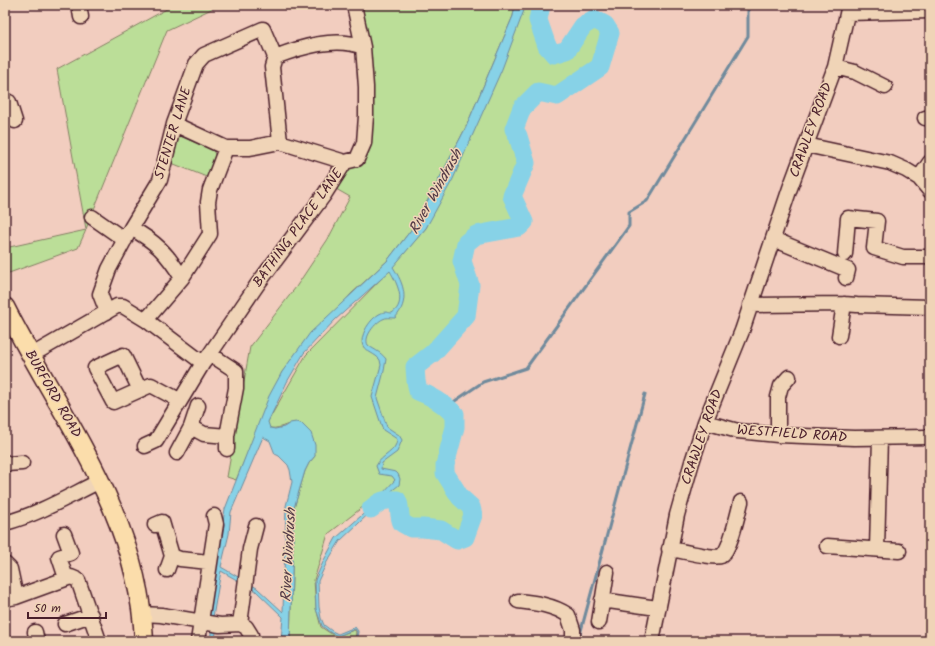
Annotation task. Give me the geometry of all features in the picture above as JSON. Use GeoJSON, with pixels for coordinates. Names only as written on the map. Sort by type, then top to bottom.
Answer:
{"type":"FeatureCollection","features":[{"type":"Feature","properties":{"kind":"main road","name":"BURFORD ROAD"},"geometry":{"type":"LineString","coordinates":[[5,307],[30,356],[69,420],[112,505],[128,548],[142,614],[144,641]]}},
{"type":"Feature","properties":{"kind":"street","name":"BATHING PLACE LANE"},"geometry":{"type":"LineString","coordinates":[[145,446],[156,441],[179,400],[206,358],[257,285],[324,195],[345,162],[357,159],[364,143],[366,87],[363,47],[354,5]]}},
{"type":"Feature","properties":{"kind":"street","name":"CRAWLEY ROAD"},"geometry":{"type":"LineString","coordinates":[[652,641],[657,608],[677,515],[705,422],[735,348],[835,67],[848,9],[930,11]]}},
{"type":"Feature","properties":{"kind":"street","name":"STENTER LANE"},"geometry":{"type":"LineString","coordinates":[[106,312],[100,294],[108,270],[160,180],[174,124],[196,64],[204,55],[263,29],[275,57]]}},
{"type":"Feature","properties":{"kind":"street"},"geometry":{"type":"LineString","coordinates":[[280,142],[272,67],[275,57],[290,51],[342,42],[353,43],[363,47]]}},
{"type":"Feature","properties":{"kind":"street","name":"CRAWLEY ROAD"},"geometry":{"type":"LineString","coordinates":[[835,67],[855,72],[885,87]]}},
{"type":"Feature","properties":{"kind":"street"},"geometry":{"type":"LineString","coordinates":[[5,104],[9,102],[15,121]]}},
{"type":"Feature","properties":{"kind":"street"},"geometry":{"type":"LineString","coordinates":[[174,124],[226,148],[250,148],[280,142],[345,162]]}},
{"type":"Feature","properties":{"kind":"street"},"geometry":{"type":"LineString","coordinates":[[806,145],[890,163],[919,178],[930,191]]}},
{"type":"Feature","properties":{"kind":"street"},"geometry":{"type":"LineString","coordinates":[[146,320],[182,278],[210,234],[208,202],[210,190],[226,148]]}},
{"type":"Feature","properties":{"kind":"street"},"geometry":{"type":"LineString","coordinates":[[919,178],[930,162]]}},
{"type":"Feature","properties":{"kind":"street"},"geometry":{"type":"LineString","coordinates":[[92,217],[128,234],[146,237],[161,248],[173,263],[182,278]]}},
{"type":"Feature","properties":{"kind":"street"},"geometry":{"type":"LineString","coordinates":[[773,240],[847,266],[848,218],[877,221],[874,248],[903,257],[930,257]]}},
{"type":"Feature","properties":{"kind":"street"},"geometry":{"type":"LineString","coordinates":[[750,305],[844,304],[930,307]]}},
{"type":"Feature","properties":{"kind":"street"},"geometry":{"type":"LineString","coordinates":[[839,336],[844,304]]}},
{"type":"Feature","properties":{"kind":"street"},"geometry":{"type":"LineString","coordinates":[[30,356],[116,306],[123,306],[206,358],[236,371],[236,388],[227,443],[191,427]]}},
{"type":"Feature","properties":{"kind":"street"},"geometry":{"type":"LineString","coordinates":[[778,435],[778,397],[781,386],[789,377]]}},
{"type":"Feature","properties":{"kind":"street"},"geometry":{"type":"LineString","coordinates":[[140,390],[151,385],[179,400]]}},
{"type":"Feature","properties":{"kind":"street"},"geometry":{"type":"LineString","coordinates":[[177,453],[191,427],[198,406]]}},
{"type":"Feature","properties":{"kind":"street","name":"WESTFIELD ROAD"},"geometry":{"type":"LineString","coordinates":[[705,422],[738,431],[778,435],[854,438],[930,437]]}},
{"type":"Feature","properties":{"kind":"street"},"geometry":{"type":"LineString","coordinates":[[878,549],[880,438]]}},
{"type":"Feature","properties":{"kind":"street"},"geometry":{"type":"LineString","coordinates":[[5,462],[6,464],[22,463]]}},
{"type":"Feature","properties":{"kind":"street"},"geometry":{"type":"LineString","coordinates":[[5,523],[59,502],[100,481]]}},
{"type":"Feature","properties":{"kind":"street"},"geometry":{"type":"LineString","coordinates":[[669,549],[720,557],[725,553],[741,502]]}},
{"type":"Feature","properties":{"kind":"street"},"geometry":{"type":"LineString","coordinates":[[198,641],[203,621],[209,562],[216,524],[214,516]]}},
{"type":"Feature","properties":{"kind":"street"},"geometry":{"type":"LineString","coordinates":[[155,525],[162,522],[172,556],[167,570]]}},
{"type":"Feature","properties":{"kind":"street"},"geometry":{"type":"LineString","coordinates":[[240,624],[250,548],[256,526]]}},
{"type":"Feature","properties":{"kind":"street"},"geometry":{"type":"LineString","coordinates":[[64,534],[71,553],[54,558],[66,578]]}},
{"type":"Feature","properties":{"kind":"street"},"geometry":{"type":"LineString","coordinates":[[827,546],[899,551]]}},
{"type":"Feature","properties":{"kind":"street"},"geometry":{"type":"LineString","coordinates":[[172,556],[180,559],[209,562]]}},
{"type":"Feature","properties":{"kind":"street"},"geometry":{"type":"LineString","coordinates":[[5,564],[10,569],[11,598],[66,578],[71,577],[78,580],[98,641]]}},
{"type":"Feature","properties":{"kind":"street"},"geometry":{"type":"LineString","coordinates":[[598,622],[607,572]]}},
{"type":"Feature","properties":{"kind":"street"},"geometry":{"type":"LineString","coordinates":[[602,600],[657,608]]}},
{"type":"Feature","properties":{"kind":"street"},"geometry":{"type":"LineString","coordinates":[[518,602],[535,603],[561,610],[568,615],[573,630],[573,641]]}},
{"type":"Feature","properties":{"kind":"street"},"geometry":{"type":"LineString","coordinates":[[142,614],[162,615],[220,625],[240,624],[246,627],[251,635],[250,641]]}},
{"type":"Feature","properties":{"kind":"street"},"geometry":{"type":"LineString","coordinates":[[65,624],[90,615]]}},
{"type":"Feature","properties":{"kind":"green space"},"geometry":{"type":"Polygon","coordinates":[[[174,5],[220,5],[167,30],[86,229],[57,69],[174,5]]]}},
{"type":"Feature","properties":{"kind":"green space"},"geometry":{"type":"Polygon","coordinates":[[[358,5],[515,5],[513,16],[466,127],[411,230],[387,261],[351,294],[282,372],[236,480],[227,477],[250,347],[296,287],[328,239],[350,197],[336,189],[350,167],[358,167],[361,160],[358,5]]]}},
{"type":"Feature","properties":{"kind":"green space"},"geometry":{"type":"Polygon","coordinates":[[[526,5],[537,5],[533,19],[542,47],[552,58],[567,55],[586,29],[595,24],[602,28],[606,34],[597,63],[557,91],[537,88],[518,104],[508,129],[520,164],[507,194],[518,221],[473,232],[462,240],[456,260],[464,286],[462,313],[410,365],[414,396],[450,417],[449,429],[441,456],[440,469],[441,476],[448,491],[468,514],[462,533],[457,534],[440,525],[412,523],[404,519],[404,503],[399,496],[391,495],[373,499],[328,534],[314,580],[316,608],[321,627],[338,636],[354,630],[356,631],[355,641],[290,641],[294,508],[305,471],[315,456],[301,423],[297,422],[278,428],[270,428],[267,423],[306,355],[387,273],[426,228],[526,5]]]}},
{"type":"Feature","properties":{"kind":"green space"},"geometry":{"type":"Polygon","coordinates":[[[180,136],[213,150],[217,159],[209,178],[169,162],[180,136]]]}},
{"type":"Feature","properties":{"kind":"green space"},"geometry":{"type":"Polygon","coordinates":[[[86,230],[78,248],[9,273],[5,266],[5,248],[86,230]]]}},
{"type":"Feature","properties":{"kind":"water"},"geometry":{"type":"Polygon","coordinates":[[[515,5],[526,5],[502,69],[453,179],[426,228],[393,267],[404,292],[403,305],[400,312],[395,318],[384,318],[377,323],[367,338],[368,345],[386,359],[377,398],[387,427],[399,435],[402,440],[397,452],[382,463],[381,469],[396,472],[400,479],[399,485],[385,496],[385,498],[392,497],[393,501],[378,505],[340,541],[327,562],[318,581],[319,607],[324,625],[338,634],[355,627],[358,631],[357,641],[355,641],[357,632],[355,629],[338,636],[322,626],[316,609],[315,580],[336,538],[378,501],[395,480],[392,476],[379,474],[376,466],[381,459],[392,450],[397,439],[383,430],[372,397],[381,365],[380,360],[364,348],[362,341],[365,330],[372,320],[381,313],[392,313],[397,309],[399,304],[400,298],[398,287],[390,271],[335,320],[304,353],[287,382],[268,422],[270,428],[275,429],[284,427],[290,423],[301,423],[311,433],[315,445],[315,456],[305,471],[294,508],[290,641],[281,641],[283,617],[256,591],[221,571],[213,617],[216,632],[215,641],[210,641],[211,633],[208,617],[225,509],[269,396],[282,372],[310,333],[387,261],[411,230],[466,127],[513,16],[515,5]],[[263,437],[231,512],[229,534],[221,567],[257,588],[283,612],[286,506],[292,482],[288,465],[275,454],[270,441],[263,437]]]}},
{"type":"Feature","properties":{"kind":"waterway","name":"River Windrush"},"geometry":{"type":"LineString","coordinates":[[371,509],[382,501],[397,500],[402,523],[411,528],[441,530],[457,540],[465,537],[473,515],[471,507],[460,497],[445,473],[445,465],[455,427],[455,414],[438,401],[418,391],[415,367],[433,353],[466,316],[470,285],[462,261],[466,243],[476,235],[519,227],[524,222],[512,196],[526,163],[518,136],[514,129],[522,108],[538,92],[557,96],[600,67],[610,33],[605,25],[594,19],[583,26],[567,50],[554,54],[547,46],[538,20],[541,5]]}},
{"type":"Feature","properties":{"kind":"waterway"},"geometry":{"type":"LineString","coordinates":[[446,407],[483,382],[526,368],[629,226],[629,212],[647,201],[748,36],[748,5]]}},
{"type":"Feature","properties":{"kind":"waterway"},"geometry":{"type":"LineString","coordinates":[[579,638],[645,394]]}}]}
